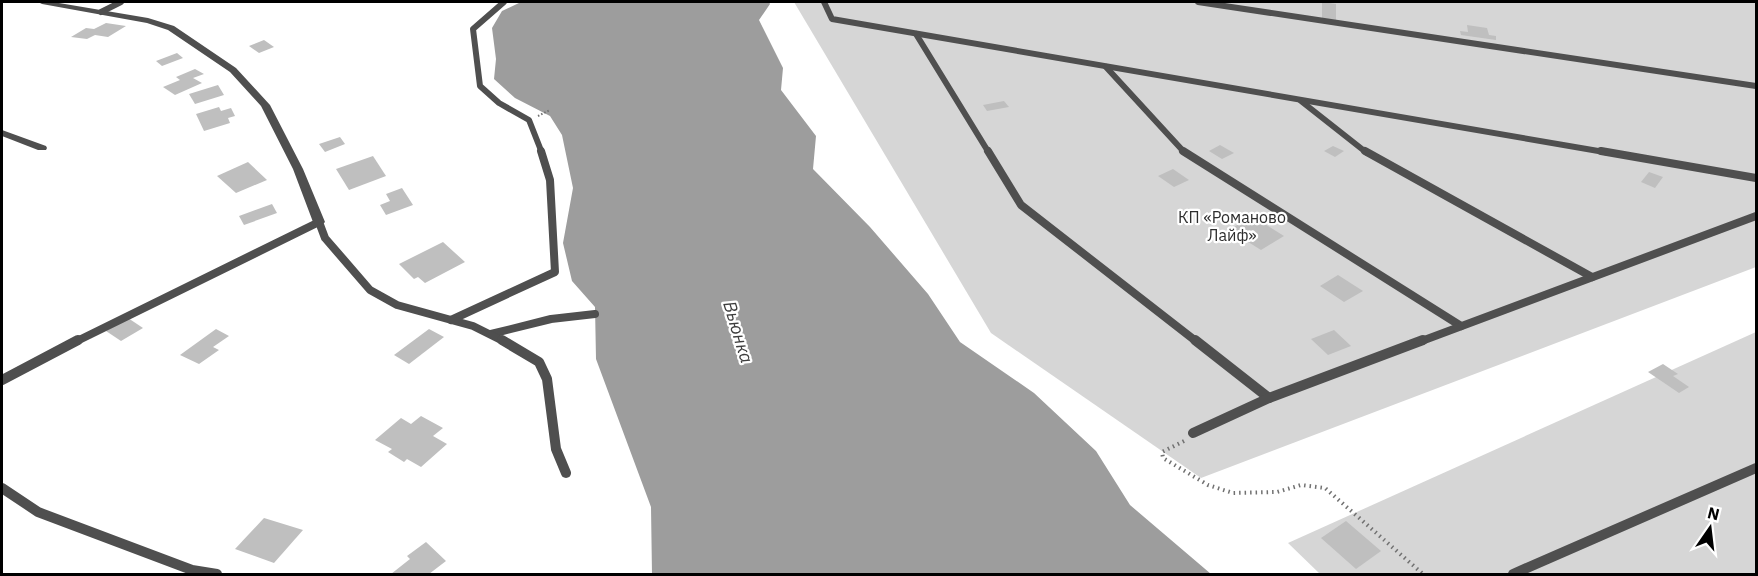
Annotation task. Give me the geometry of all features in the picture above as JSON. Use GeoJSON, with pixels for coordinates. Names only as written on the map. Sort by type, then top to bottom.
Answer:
{"type":"FeatureCollection","features":[{"type":"Feature","properties":{"kind":"street"},"geometry":{"type":"LineString","coordinates":[[42,2],[101,12],[171,28],[233,70],[265,105],[298,169],[319,222]]}},
{"type":"Feature","properties":{"kind":"street"},"geometry":{"type":"LineString","coordinates":[[2,133],[42,148]]}},
{"type":"Feature","properties":{"kind":"lane"},"geometry":{"type":"LineString","coordinates":[[101,12],[121,2]]}},
{"type":"Feature","properties":{"kind":"lane"},"geometry":{"type":"LineString","coordinates":[[451,320],[555,273],[550,180],[546,163],[529,120],[499,103],[480,86],[477,74],[473,29],[504,2]]}},
{"type":"Feature","properties":{"kind":"lane"},"geometry":{"type":"LineString","coordinates":[[824,2],[832,20],[1756,178]]}},
{"type":"Feature","properties":{"kind":"lane"},"geometry":{"type":"LineString","coordinates":[[1198,2],[1756,86]]}},
{"type":"Feature","properties":{"kind":"lane"},"geometry":{"type":"LineString","coordinates":[[916,34],[1021,205],[1269,398]]}},
{"type":"Feature","properties":{"kind":"lane"},"geometry":{"type":"LineString","coordinates":[[1106,66],[1184,152],[1461,326]]}},
{"type":"Feature","properties":{"kind":"lane"},"geometry":{"type":"LineString","coordinates":[[1299,99],[1367,153],[1592,277]]}},
{"type":"Feature","properties":{"kind":"lane"},"geometry":{"type":"LineString","coordinates":[[1192,433],[1269,398],[1756,216]]}},
{"type":"Feature","properties":{"kind":"lane"},"geometry":{"type":"LineString","coordinates":[[2,380],[102,327],[319,222],[325,238],[369,290],[397,305],[491,334],[531,356],[544,370],[556,448],[566,473]]}},
{"type":"Feature","properties":{"kind":"lane"},"geometry":{"type":"LineString","coordinates":[[491,334],[551,319],[596,314]]}},
{"type":"Feature","properties":{"kind":"lane"},"geometry":{"type":"LineString","coordinates":[[1513,574],[1756,468]]}},
{"type":"Feature","properties":{"kind":"lane"},"geometry":{"type":"LineString","coordinates":[[2,488],[38,512],[192,570],[217,574]]}},
{"type":"Feature","properties":{"kind":"path"},"geometry":{"type":"LineString","coordinates":[[534,118],[550,110]]}},
{"type":"Feature","properties":{"kind":"path"},"geometry":{"type":"LineString","coordinates":[[1192,433],[1178,445],[1162,452],[1163,458],[1208,485],[1233,493],[1277,492],[1301,485],[1325,488],[1423,574]]}},
{"type":"Feature","properties":{"kind":"green space","name":"КП «Романово Лайф»"},"geometry":{"type":"Polygon","coordinates":[[[794,2],[1756,2],[1756,267],[1201,478],[991,333],[794,2]]]}},
{"type":"Feature","properties":{"kind":"green space"},"geometry":{"type":"Polygon","coordinates":[[[1756,332],[1756,574],[1320,574],[1288,543],[1756,332]]]}},
{"type":"Feature","properties":{"kind":"water","name":"Вьюнка"},"geometry":{"type":"Polygon","coordinates":[[[521,2],[769,2],[770,4],[759,20],[783,68],[781,90],[816,136],[813,169],[870,227],[928,294],[960,342],[1034,393],[1096,451],[1130,505],[1211,574],[652,574],[651,507],[596,359],[595,307],[572,281],[563,243],[573,188],[562,135],[550,116],[515,98],[494,79],[496,59],[492,28],[502,11],[521,2]]]}},
{"type":"Feature","properties":{"kind":"building"},"geometry":{"type":"Polygon","coordinates":[[[1322,2],[1336,4],[1336,20],[1322,18],[1322,2]]]}},
{"type":"Feature","properties":{"kind":"building"},"geometry":{"type":"Polygon","coordinates":[[[106,23],[126,26],[108,37],[95,35],[87,39],[71,37],[86,28],[94,29],[106,23]]]}},
{"type":"Feature","properties":{"kind":"building"},"geometry":{"type":"Polygon","coordinates":[[[1467,25],[1487,28],[1489,35],[1496,36],[1496,40],[1461,35],[1460,31],[1468,32],[1467,25]]]}},
{"type":"Feature","properties":{"kind":"building"},"geometry":{"type":"Polygon","coordinates":[[[264,40],[274,47],[259,53],[249,46],[264,40]]]}},
{"type":"Feature","properties":{"kind":"building"},"geometry":{"type":"Polygon","coordinates":[[[177,53],[183,58],[162,66],[156,61],[177,53]]]}},
{"type":"Feature","properties":{"kind":"building"},"geometry":{"type":"Polygon","coordinates":[[[195,69],[204,74],[193,78],[202,83],[175,95],[163,87],[180,80],[176,77],[195,69]]]}},
{"type":"Feature","properties":{"kind":"building"},"geometry":{"type":"Polygon","coordinates":[[[218,85],[224,95],[195,104],[189,94],[218,85]]]}},
{"type":"Feature","properties":{"kind":"building"},"geometry":{"type":"Polygon","coordinates":[[[1004,101],[1009,107],[987,111],[983,105],[1004,101]]]}},
{"type":"Feature","properties":{"kind":"building"},"geometry":{"type":"Polygon","coordinates":[[[219,107],[221,111],[231,108],[235,116],[228,118],[230,123],[204,131],[196,114],[219,107]]]}},
{"type":"Feature","properties":{"kind":"building"},"geometry":{"type":"Polygon","coordinates":[[[340,137],[345,144],[325,152],[319,144],[340,137]]]}},
{"type":"Feature","properties":{"kind":"building"},"geometry":{"type":"Polygon","coordinates":[[[1220,145],[1234,153],[1222,159],[1209,151],[1220,145]]]}},
{"type":"Feature","properties":{"kind":"building"},"geometry":{"type":"Polygon","coordinates":[[[1333,146],[1344,151],[1335,157],[1324,151],[1333,146]]]}},
{"type":"Feature","properties":{"kind":"building"},"geometry":{"type":"Polygon","coordinates":[[[373,156],[386,176],[349,190],[336,169],[373,156]]]}},
{"type":"Feature","properties":{"kind":"building"},"geometry":{"type":"Polygon","coordinates":[[[248,162],[267,180],[236,193],[217,176],[248,162]]]}},
{"type":"Feature","properties":{"kind":"building"},"geometry":{"type":"Polygon","coordinates":[[[1173,169],[1189,180],[1174,187],[1158,176],[1173,169]]]}},
{"type":"Feature","properties":{"kind":"building"},"geometry":{"type":"Polygon","coordinates":[[[1649,172],[1663,177],[1655,188],[1641,182],[1649,172]]]}},
{"type":"Feature","properties":{"kind":"building"},"geometry":{"type":"Polygon","coordinates":[[[402,188],[413,205],[386,215],[380,205],[390,201],[386,194],[402,188]]]}},
{"type":"Feature","properties":{"kind":"building"},"geometry":{"type":"Polygon","coordinates":[[[272,204],[277,213],[244,225],[239,216],[272,204]]]}},
{"type":"Feature","properties":{"kind":"building"},"geometry":{"type":"Polygon","coordinates":[[[1252,216],[1284,236],[1261,250],[1229,230],[1252,216]]]}},
{"type":"Feature","properties":{"kind":"building"},"geometry":{"type":"Polygon","coordinates":[[[443,242],[465,262],[425,283],[418,277],[414,279],[399,264],[443,242]]]}},
{"type":"Feature","properties":{"kind":"building"},"geometry":{"type":"Polygon","coordinates":[[[1338,275],[1363,291],[1344,302],[1320,286],[1338,275]]]}},
{"type":"Feature","properties":{"kind":"building"},"geometry":{"type":"Polygon","coordinates":[[[128,318],[143,328],[121,341],[106,331],[128,318]]]}},
{"type":"Feature","properties":{"kind":"building"},"geometry":{"type":"Polygon","coordinates":[[[216,329],[229,336],[213,347],[219,350],[199,364],[180,355],[216,329]]]}},
{"type":"Feature","properties":{"kind":"building"},"geometry":{"type":"Polygon","coordinates":[[[429,329],[444,337],[409,364],[394,355],[429,329]]]}},
{"type":"Feature","properties":{"kind":"building"},"geometry":{"type":"Polygon","coordinates":[[[1334,330],[1351,346],[1328,355],[1311,339],[1334,330]]]}},
{"type":"Feature","properties":{"kind":"building"},"geometry":{"type":"Polygon","coordinates":[[[1663,364],[1678,374],[1673,376],[1689,387],[1679,393],[1648,372],[1663,364]]]}},
{"type":"Feature","properties":{"kind":"building"},"geometry":{"type":"Polygon","coordinates":[[[421,416],[443,428],[433,436],[447,444],[421,467],[407,459],[404,462],[388,452],[392,449],[375,440],[401,418],[411,424],[421,416]]]}},
{"type":"Feature","properties":{"kind":"building"},"geometry":{"type":"Polygon","coordinates":[[[264,518],[303,530],[274,563],[235,549],[264,518]]]}},
{"type":"Feature","properties":{"kind":"building"},"geometry":{"type":"Polygon","coordinates":[[[1346,521],[1381,551],[1356,569],[1321,538],[1346,521]]]}},
{"type":"Feature","properties":{"kind":"building"},"geometry":{"type":"Polygon","coordinates":[[[426,542],[446,561],[429,574],[391,574],[410,559],[407,556],[426,542]]]}}]}
